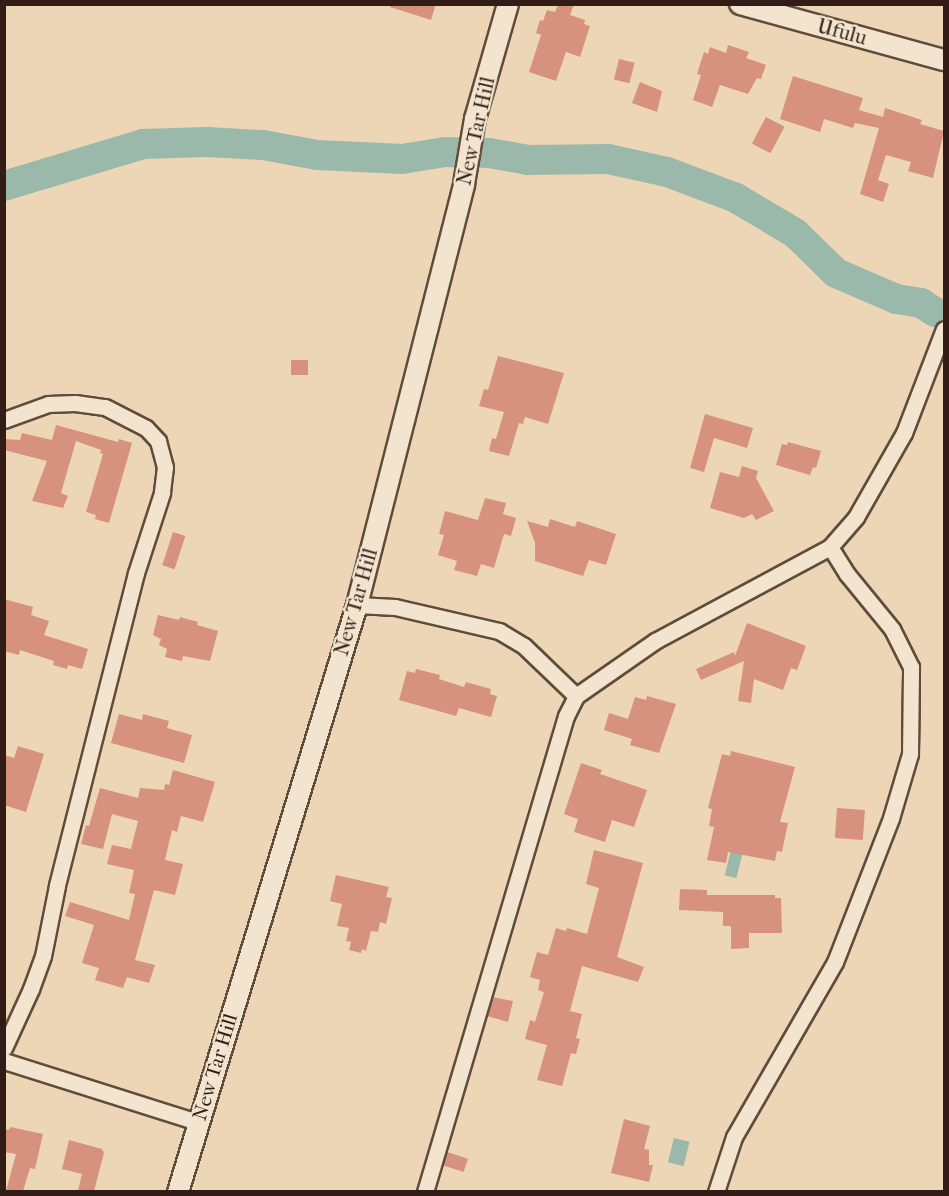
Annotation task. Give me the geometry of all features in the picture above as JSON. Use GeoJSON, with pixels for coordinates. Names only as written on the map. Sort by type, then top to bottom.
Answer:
{"type":"FeatureCollection","features":[{"type":"Feature","properties":{"kind":"street","name":"New Tar Hill"},"geometry":{"type":"LineString","coordinates":[[178,1191],[357,605],[464,184],[475,119],[508,4]]}},
{"type":"Feature","properties":{"kind":"street","name":"Ufulu"},"geometry":{"type":"LineString","coordinates":[[740,4],[945,60]]}},
{"type":"Feature","properties":{"kind":"street"},"geometry":{"type":"LineString","coordinates":[[425,1191],[566,716],[576,696],[655,641],[830,547],[856,517],[904,433],[945,328]]}},
{"type":"Feature","properties":{"kind":"street"},"geometry":{"type":"LineString","coordinates":[[4,420],[48,404],[75,403],[105,407],[146,428],[158,441],[165,467],[162,493],[136,573],[57,886],[43,956],[31,989],[4,1048]]}},
{"type":"Feature","properties":{"kind":"street"},"geometry":{"type":"LineString","coordinates":[[716,1191],[734,1137],[835,962],[891,818],[910,754],[911,668],[892,629],[847,574],[830,547]]}},
{"type":"Feature","properties":{"kind":"street"},"geometry":{"type":"LineString","coordinates":[[357,605],[395,606],[499,631],[524,646],[576,696]]}},
{"type":"Feature","properties":{"kind":"street"},"geometry":{"type":"LineString","coordinates":[[4,1061],[198,1122]]}},
{"type":"Feature","properties":{"kind":"shaded area"},"geometry":{"type":"Polygon","coordinates":[[[731,850],[743,853],[736,878],[725,875],[731,850]]]}},
{"type":"Feature","properties":{"kind":"shaded area"},"geometry":{"type":"Polygon","coordinates":[[[674,1138],[690,1142],[683,1166],[668,1162],[674,1138]]]}},
{"type":"Feature","properties":{"kind":"building"},"geometry":{"type":"Polygon","coordinates":[[[390,4],[436,4],[431,20],[390,7],[390,4]]]}},
{"type":"Feature","properties":{"kind":"building"},"geometry":{"type":"Polygon","coordinates":[[[558,4],[574,4],[570,15],[585,20],[584,24],[590,26],[580,57],[566,52],[556,81],[529,72],[541,35],[536,33],[540,20],[543,21],[547,10],[555,12],[558,4]]]}},
{"type":"Feature","properties":{"kind":"building"},"geometry":{"type":"Polygon","coordinates":[[[728,45],[749,52],[746,58],[766,65],[761,79],[757,78],[748,94],[720,85],[712,107],[693,100],[701,75],[697,74],[704,52],[708,54],[710,47],[726,53],[728,45]]]}},
{"type":"Feature","properties":{"kind":"building"},"geometry":{"type":"Polygon","coordinates":[[[619,59],[635,63],[629,83],[614,79],[619,59]]]}},
{"type":"Feature","properties":{"kind":"building"},"geometry":{"type":"Polygon","coordinates":[[[793,76],[863,98],[859,110],[883,117],[885,108],[922,120],[920,124],[944,131],[933,178],[908,171],[911,162],[886,155],[878,180],[889,184],[883,202],[860,194],[879,128],[855,123],[853,128],[824,119],[820,132],[780,119],[793,76]]]}},
{"type":"Feature","properties":{"kind":"building"},"geometry":{"type":"Polygon","coordinates":[[[640,82],[662,91],[657,112],[632,103],[640,82]]]}},
{"type":"Feature","properties":{"kind":"building"},"geometry":{"type":"Polygon","coordinates":[[[766,117],[785,127],[770,153],[752,143],[766,117]]]}},
{"type":"Feature","properties":{"kind":"building"},"geometry":{"type":"Polygon","coordinates":[[[498,356],[564,373],[548,424],[525,417],[523,424],[519,423],[509,456],[489,451],[492,438],[496,439],[504,412],[479,406],[484,389],[488,390],[498,356]]]}},
{"type":"Feature","properties":{"kind":"building"},"geometry":{"type":"Polygon","coordinates":[[[291,360],[308,360],[308,375],[291,375],[291,360]]]}},
{"type":"Feature","properties":{"kind":"building"},"geometry":{"type":"Polygon","coordinates":[[[705,414],[753,428],[747,448],[714,438],[704,472],[690,468],[705,414]]]}},
{"type":"Feature","properties":{"kind":"building"},"geometry":{"type":"Polygon","coordinates":[[[56,425],[118,442],[119,439],[132,443],[109,523],[95,519],[96,515],[86,512],[103,454],[100,453],[101,450],[76,441],[61,493],[68,496],[63,508],[32,501],[47,461],[4,450],[4,439],[20,440],[22,433],[52,440],[56,425]]]}},
{"type":"Feature","properties":{"kind":"building"},"geometry":{"type":"Polygon","coordinates":[[[788,442],[821,451],[816,468],[813,467],[810,475],[776,465],[782,444],[787,445],[788,442]]]}},
{"type":"Feature","properties":{"kind":"building"},"geometry":{"type":"Polygon","coordinates":[[[742,466],[758,471],[756,478],[774,511],[756,520],[752,514],[744,518],[710,508],[720,472],[739,477],[742,466]]]}},
{"type":"Feature","properties":{"kind":"building"},"geometry":{"type":"Polygon","coordinates":[[[485,498],[506,503],[503,514],[516,518],[511,536],[504,534],[494,568],[481,564],[477,576],[454,570],[457,561],[438,555],[444,535],[439,534],[445,511],[478,520],[485,498]]]}},
{"type":"Feature","properties":{"kind":"building"},"geometry":{"type":"Polygon","coordinates":[[[550,519],[575,527],[577,521],[616,534],[606,565],[589,560],[583,576],[535,561],[535,543],[527,521],[548,527],[550,519]]]}},
{"type":"Feature","properties":{"kind":"building"},"geometry":{"type":"Polygon","coordinates":[[[173,532],[185,536],[175,569],[162,565],[173,532]]]}},
{"type":"Feature","properties":{"kind":"building"},"geometry":{"type":"Polygon","coordinates":[[[4,599],[33,607],[31,615],[49,621],[44,635],[88,649],[82,669],[68,665],[67,669],[53,665],[54,661],[20,650],[19,655],[4,651],[4,599]]]}},
{"type":"Feature","properties":{"kind":"building"},"geometry":{"type":"Polygon","coordinates":[[[158,615],[179,620],[180,617],[218,631],[210,661],[183,656],[182,661],[165,657],[167,649],[159,645],[161,639],[153,635],[158,615]]]}},
{"type":"Feature","properties":{"kind":"building"},"geometry":{"type":"Polygon","coordinates":[[[747,623],[806,646],[797,670],[791,668],[783,690],[754,679],[751,703],[738,701],[744,661],[701,680],[696,669],[734,652],[735,656],[747,623]]]}},
{"type":"Feature","properties":{"kind":"building"},"geometry":{"type":"Polygon","coordinates":[[[416,669],[440,675],[439,679],[464,687],[466,682],[491,689],[490,694],[497,696],[491,717],[459,708],[456,716],[399,700],[407,671],[415,673],[416,669]]]}},
{"type":"Feature","properties":{"kind":"building"},"geometry":{"type":"Polygon","coordinates":[[[647,696],[676,704],[659,753],[630,745],[632,739],[604,730],[609,713],[628,719],[635,697],[646,700],[647,696]]]}},
{"type":"Feature","properties":{"kind":"building"},"geometry":{"type":"Polygon","coordinates":[[[119,714],[142,720],[143,714],[169,721],[167,728],[192,735],[184,763],[111,743],[119,714]]]}},
{"type":"Feature","properties":{"kind":"building"},"geometry":{"type":"Polygon","coordinates":[[[18,746],[44,754],[26,812],[4,805],[4,755],[14,758],[18,746]]]}},
{"type":"Feature","properties":{"kind":"building"},"geometry":{"type":"Polygon","coordinates":[[[731,751],[795,767],[780,822],[788,823],[782,852],[777,851],[775,861],[728,852],[726,863],[707,860],[714,827],[709,826],[712,809],[708,808],[722,754],[730,756],[731,751]]]}},
{"type":"Feature","properties":{"kind":"building"},"geometry":{"type":"Polygon","coordinates":[[[581,763],[602,770],[600,774],[647,790],[634,827],[612,820],[605,842],[574,832],[578,819],[564,814],[581,763]]]}},
{"type":"Feature","properties":{"kind":"building"},"geometry":{"type":"Polygon","coordinates":[[[173,770],[215,782],[203,822],[181,816],[177,832],[172,830],[165,860],[183,864],[175,895],[154,890],[135,960],[155,965],[149,983],[127,977],[123,988],[95,980],[99,968],[82,963],[94,925],[65,916],[70,902],[129,920],[135,894],[129,893],[134,870],[107,864],[112,845],[131,849],[138,821],[112,814],[103,849],[81,844],[86,825],[89,826],[100,788],[138,798],[140,788],[164,790],[165,784],[169,785],[173,770]]]}},
{"type":"Feature","properties":{"kind":"building"},"geometry":{"type":"Polygon","coordinates":[[[837,808],[865,810],[863,840],[835,838],[837,808]]]}},
{"type":"Feature","properties":{"kind":"building"},"geometry":{"type":"Polygon","coordinates":[[[594,850],[643,863],[617,957],[644,967],[638,982],[582,966],[570,1011],[582,1014],[576,1038],[580,1039],[576,1054],[571,1053],[562,1086],[537,1080],[547,1045],[525,1039],[530,1020],[535,1022],[544,992],[538,990],[540,980],[530,977],[537,952],[548,955],[556,928],[566,931],[567,928],[587,934],[599,888],[586,884],[594,850]]]}},
{"type":"Feature","properties":{"kind":"building"},"geometry":{"type":"Polygon","coordinates":[[[336,875],[389,887],[386,897],[392,898],[386,924],[380,922],[378,932],[371,931],[366,951],[362,949],[361,953],[349,950],[351,942],[346,941],[349,928],[337,926],[342,904],[330,901],[336,875]]]}},
{"type":"Feature","properties":{"kind":"building"},"geometry":{"type":"Polygon","coordinates":[[[680,889],[707,890],[707,895],[775,895],[775,898],[781,898],[782,933],[749,933],[749,948],[731,949],[731,926],[723,926],[723,912],[679,910],[680,889]]]}},
{"type":"Feature","properties":{"kind":"building"},"geometry":{"type":"Polygon","coordinates":[[[493,997],[513,1001],[508,1022],[487,1016],[493,997]]]}},
{"type":"Feature","properties":{"kind":"building"},"geometry":{"type":"Polygon","coordinates":[[[624,1119],[650,1126],[644,1149],[649,1150],[649,1165],[653,1165],[649,1182],[611,1173],[624,1119]]]}},
{"type":"Feature","properties":{"kind":"building"},"geometry":{"type":"Polygon","coordinates":[[[10,1127],[43,1134],[35,1169],[30,1168],[23,1191],[6,1191],[16,1154],[4,1152],[4,1129],[9,1130],[10,1127]]]}},
{"type":"Feature","properties":{"kind":"building"},"geometry":{"type":"Polygon","coordinates":[[[69,1140],[102,1149],[104,1153],[94,1191],[78,1191],[82,1174],[62,1169],[69,1140]]]}},
{"type":"Feature","properties":{"kind":"building"},"geometry":{"type":"Polygon","coordinates":[[[447,1152],[468,1159],[464,1172],[443,1165],[447,1152]]]}},
{"type":"Feature","properties":{"kind":"waterway"},"geometry":{"type":"LineString","coordinates":[[4,186],[143,144],[207,142],[263,145],[317,155],[402,159],[445,152],[489,153],[527,160],[608,159],[667,172],[736,198],[795,233],[836,273],[896,299],[921,303],[935,312]]}}]}
